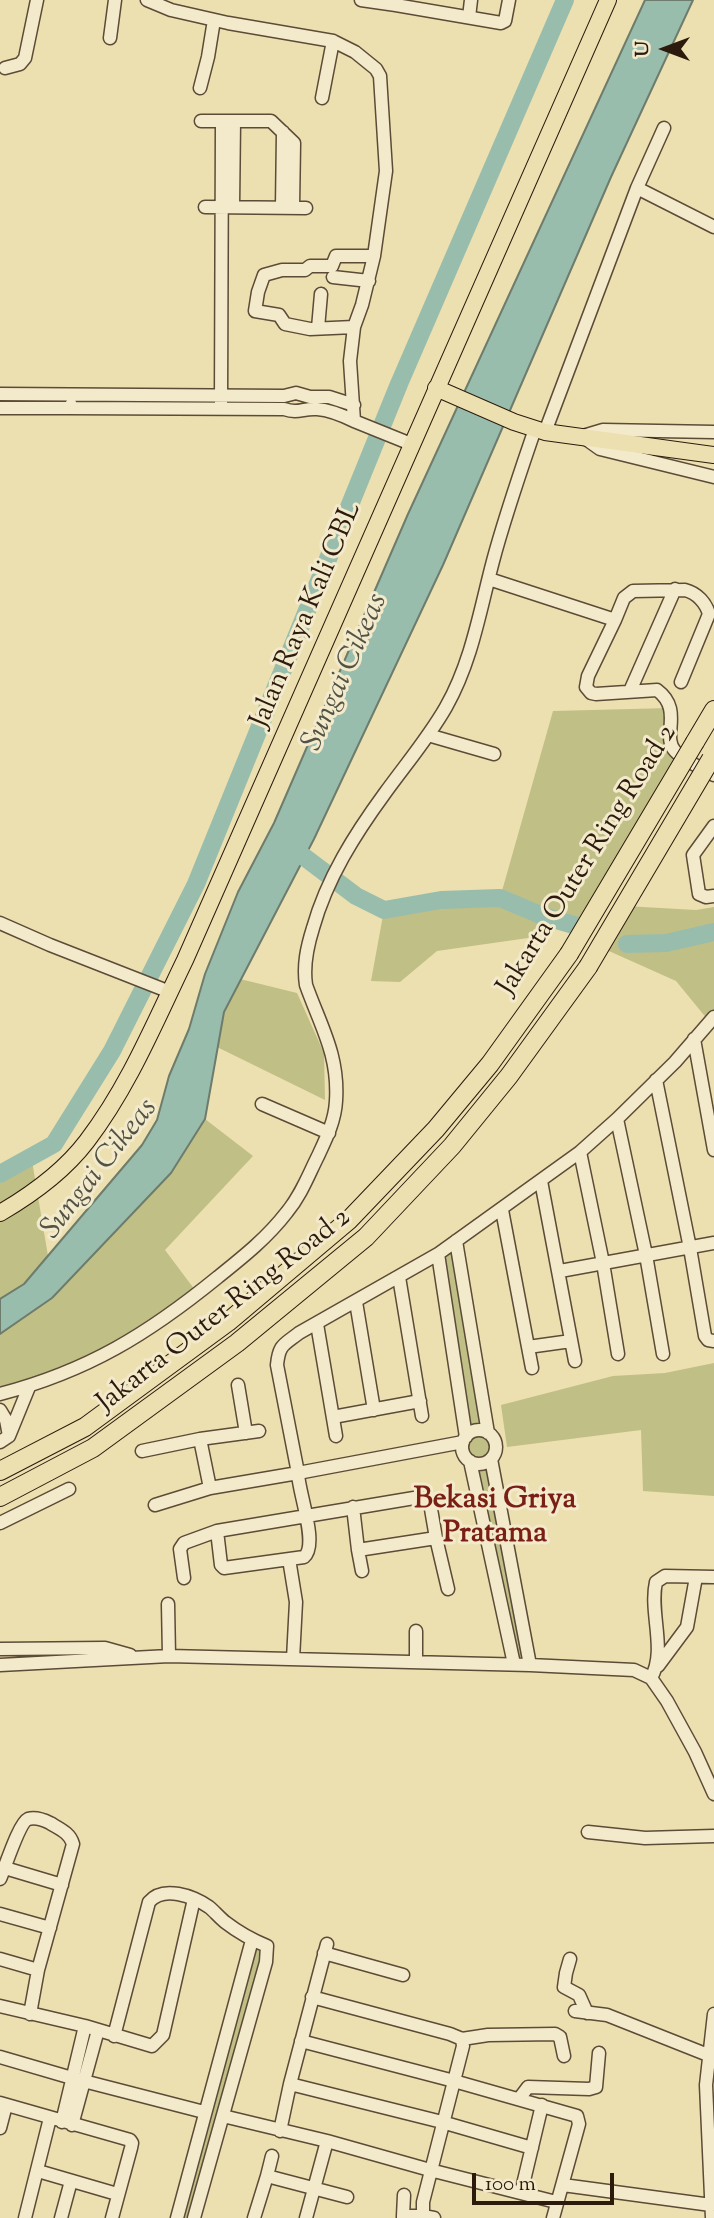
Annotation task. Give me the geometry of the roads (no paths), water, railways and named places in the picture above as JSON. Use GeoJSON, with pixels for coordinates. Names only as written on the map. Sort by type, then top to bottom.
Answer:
{"type":"FeatureCollection","features":[{"type":"Feature","properties":{"kind":"highway","name":"Jakarta Outer Ring Road 2"},"geometry":{"type":"LineString","coordinates":[[0,1471],[85,1427],[228,1322],[349,1220],[436,1129],[490,1064],[569,954],[714,710]]}},
{"type":"Feature","properties":{"kind":"highway","name":"Jakarta Outer Ring Road 2"},"geometry":{"type":"LineString","coordinates":[[0,1497],[93,1448],[237,1343],[366,1237],[466,1129],[509,1076],[588,967],[713,762]]}},
{"type":"Feature","properties":{"kind":"main road","name":"Jalan Raya Kali CBL"},"geometry":{"type":"LineString","coordinates":[[0,1213],[43,1184],[86,1143],[130,1074],[170,992],[608,0]]}},
{"type":"Feature","properties":{"kind":"main road"},"geometry":{"type":"LineString","coordinates":[[436,388],[540,431],[714,455]]}},
{"type":"Feature","properties":{"kind":"street"},"geometry":{"type":"LineString","coordinates":[[5,68],[20,64],[25,58],[37,0]]}},
{"type":"Feature","properties":{"kind":"street"},"geometry":{"type":"LineString","coordinates":[[110,38],[115,0]]}},
{"type":"Feature","properties":{"kind":"street"},"geometry":{"type":"LineString","coordinates":[[147,0],[171,10],[214,20],[333,41],[366,60],[376,69],[382,81],[381,117],[386,171],[369,281],[354,327],[350,361],[355,421]]}},
{"type":"Feature","properties":{"kind":"street"},"geometry":{"type":"LineString","coordinates":[[361,0],[432,5],[469,17],[503,23],[509,0]]}},
{"type":"Feature","properties":{"kind":"street"},"geometry":{"type":"LineString","coordinates":[[469,17],[471,0]]}},
{"type":"Feature","properties":{"kind":"street"},"geometry":{"type":"LineString","coordinates":[[200,88],[214,20]]}},
{"type":"Feature","properties":{"kind":"street"},"geometry":{"type":"LineString","coordinates":[[321,98],[333,41]]}},
{"type":"Feature","properties":{"kind":"street"},"geometry":{"type":"LineString","coordinates":[[201,121],[271,121],[283,132],[294,207],[205,206]]}},
{"type":"Feature","properties":{"kind":"street"},"geometry":{"type":"LineString","coordinates":[[221,402],[228,121]]}},
{"type":"Feature","properties":{"kind":"street"},"geometry":{"type":"LineString","coordinates":[[0,1394],[29,1387],[75,1370],[152,1327],[177,1310],[260,1242],[299,1196],[329,1133],[336,1105],[335,1060],[306,985],[304,973],[318,908],[343,855],[447,706],[466,667],[489,579],[540,431],[637,188],[664,128]]}},
{"type":"Feature","properties":{"kind":"street"},"geometry":{"type":"LineString","coordinates":[[637,188],[714,227]]}},
{"type":"Feature","properties":{"kind":"street"},"geometry":{"type":"LineString","coordinates":[[354,327],[318,328],[285,324],[279,315],[255,311],[258,292],[264,275],[282,270],[332,266],[336,256],[374,256]]}},
{"type":"Feature","properties":{"kind":"street"},"geometry":{"type":"LineString","coordinates":[[333,277],[369,281]]}},
{"type":"Feature","properties":{"kind":"street"},"geometry":{"type":"LineString","coordinates":[[318,328],[321,294]]}},
{"type":"Feature","properties":{"kind":"street"},"geometry":{"type":"LineString","coordinates":[[0,408],[69,403],[221,402],[296,393],[310,397],[329,397],[354,405]]}},
{"type":"Feature","properties":{"kind":"street"},"geometry":{"type":"LineString","coordinates":[[0,394],[69,403]]}},
{"type":"Feature","properties":{"kind":"street"},"geometry":{"type":"LineString","coordinates":[[221,402],[284,409],[295,413],[309,409],[328,410],[411,444]]}},
{"type":"Feature","properties":{"kind":"street"},"geometry":{"type":"LineString","coordinates":[[583,436],[603,430],[714,432]]}},
{"type":"Feature","properties":{"kind":"street"},"geometry":{"type":"LineString","coordinates":[[583,436],[600,449],[714,477]]}},
{"type":"Feature","properties":{"kind":"street"},"geometry":{"type":"LineString","coordinates":[[489,579],[615,620]]}},
{"type":"Feature","properties":{"kind":"street"},"geometry":{"type":"LineString","coordinates":[[630,691],[675,589]]}},
{"type":"Feature","properties":{"kind":"street"},"geometry":{"type":"LineString","coordinates":[[681,682],[709,614],[707,608],[693,592],[675,589],[633,591],[624,598],[588,676],[586,687],[596,694],[657,690],[664,696],[670,708],[670,743],[676,752],[713,762]]}},
{"type":"Feature","properties":{"kind":"street"},"geometry":{"type":"LineString","coordinates":[[428,735],[494,754]]}},
{"type":"Feature","properties":{"kind":"street"},"geometry":{"type":"LineString","coordinates":[[714,826],[693,855],[699,894],[714,896]]}},
{"type":"Feature","properties":{"kind":"street"},"geometry":{"type":"LineString","coordinates":[[0,923],[170,992]]}},
{"type":"Feature","properties":{"kind":"street"},"geometry":{"type":"LineString","coordinates":[[218,1531],[221,1565],[224,1568],[304,1557],[310,1551],[306,1515],[277,1365],[279,1350],[299,1333],[438,1254],[580,1152],[656,1080],[714,1017]]}},
{"type":"Feature","properties":{"kind":"street"},"geometry":{"type":"LineString","coordinates":[[694,1039],[714,1150]]}},
{"type":"Feature","properties":{"kind":"street"},"geometry":{"type":"LineString","coordinates":[[656,1080],[705,1336],[714,1341]]}},
{"type":"Feature","properties":{"kind":"street"},"geometry":{"type":"LineString","coordinates":[[262,1104],[329,1133]]}},
{"type":"Feature","properties":{"kind":"street"},"geometry":{"type":"LineString","coordinates":[[617,1119],[646,1255],[663,1354]]}},
{"type":"Feature","properties":{"kind":"street"},"geometry":{"type":"LineString","coordinates":[[580,1152],[618,1354]]}},
{"type":"Feature","properties":{"kind":"street"},"geometry":{"type":"LineString","coordinates":[[541,1181],[575,1360]]}},
{"type":"Feature","properties":{"kind":"street"},"geometry":{"type":"LineString","coordinates":[[502,1210],[532,1368]]}},
{"type":"Feature","properties":{"kind":"street"},"geometry":{"type":"LineString","coordinates":[[456,1241],[488,1433]]}},
{"type":"Feature","properties":{"kind":"street"},"geometry":{"type":"LineString","coordinates":[[560,1271],[714,1242]]}},
{"type":"Feature","properties":{"kind":"street"},"geometry":{"type":"LineString","coordinates":[[438,1254],[465,1439],[463,1452],[470,1461],[514,1664]]}},
{"type":"Feature","properties":{"kind":"street"},"geometry":{"type":"LineString","coordinates":[[399,1277],[422,1416]]}},
{"type":"Feature","properties":{"kind":"street"},"geometry":{"type":"LineString","coordinates":[[356,1302],[374,1410]]}},
{"type":"Feature","properties":{"kind":"street"},"geometry":{"type":"LineString","coordinates":[[317,1324],[336,1436]]}},
{"type":"Feature","properties":{"kind":"street"},"geometry":{"type":"LineString","coordinates":[[528,1347],[571,1341]]}},
{"type":"Feature","properties":{"kind":"street"},"geometry":{"type":"LineString","coordinates":[[142,1451],[252,1432],[238,1385]]}},
{"type":"Feature","properties":{"kind":"street"},"geometry":{"type":"LineString","coordinates":[[4,1439],[29,1387]]}},
{"type":"Feature","properties":{"kind":"street"},"geometry":{"type":"LineString","coordinates":[[333,1417],[420,1401]]}},
{"type":"Feature","properties":{"kind":"street"},"geometry":{"type":"LineString","coordinates":[[0,1410],[6,1420],[4,1439]]}},
{"type":"Feature","properties":{"kind":"street"},"geometry":{"type":"LineString","coordinates":[[155,1505],[210,1488],[465,1439],[472,1432],[480,1430],[488,1433],[494,1439],[496,1447],[491,1459],[530,1665]]}},
{"type":"Feature","properties":{"kind":"street"},"geometry":{"type":"LineString","coordinates":[[200,1439],[210,1488]]}},
{"type":"Feature","properties":{"kind":"street"},"geometry":{"type":"LineString","coordinates":[[470,1461],[481,1464],[491,1459]]}},
{"type":"Feature","properties":{"kind":"street"},"geometry":{"type":"LineString","coordinates":[[0,1522],[69,1489]]}},
{"type":"Feature","properties":{"kind":"street"},"geometry":{"type":"LineString","coordinates":[[184,1578],[180,1549],[182,1544],[218,1531],[420,1497],[430,1504],[448,1589]]}},
{"type":"Feature","properties":{"kind":"street"},"geometry":{"type":"LineString","coordinates":[[353,1507],[362,1571]]}},
{"type":"Feature","properties":{"kind":"street"},"geometry":{"type":"LineString","coordinates":[[358,1550],[436,1538]]}},
{"type":"Feature","properties":{"kind":"street"},"geometry":{"type":"LineString","coordinates":[[289,1559],[296,1602],[293,1659]]}},
{"type":"Feature","properties":{"kind":"street"},"geometry":{"type":"LineString","coordinates":[[658,1665],[653,1598],[656,1582],[665,1576],[714,1577]]}},
{"type":"Feature","properties":{"kind":"street"},"geometry":{"type":"LineString","coordinates":[[651,1678],[687,1627],[696,1577]]}},
{"type":"Feature","properties":{"kind":"street"},"geometry":{"type":"LineString","coordinates":[[168,1604],[169,1656]]}},
{"type":"Feature","properties":{"kind":"street"},"geometry":{"type":"LineString","coordinates":[[415,1662],[416,1631]]}},
{"type":"Feature","properties":{"kind":"street"},"geometry":{"type":"LineString","coordinates":[[0,1649],[105,1648],[140,1658]]}},
{"type":"Feature","properties":{"kind":"street"},"geometry":{"type":"LineString","coordinates":[[0,1665],[169,1656],[514,1664],[634,1670],[651,1678],[673,1711],[714,1794]]}},
{"type":"Feature","properties":{"kind":"street"},"geometry":{"type":"LineString","coordinates":[[30,2014],[38,1970],[62,1885],[73,1844],[69,1835],[47,1822],[36,1818],[28,1819],[3,1873],[62,1885]]}},
{"type":"Feature","properties":{"kind":"street"},"geometry":{"type":"LineString","coordinates":[[588,1832],[645,1838],[714,1836]]}},
{"type":"Feature","properties":{"kind":"street"},"geometry":{"type":"LineString","coordinates":[[114,2036],[149,1902],[154,1896],[184,1895],[194,1899],[253,1940],[267,1946],[266,1962],[194,2218]]}},
{"type":"Feature","properties":{"kind":"street"},"geometry":{"type":"LineString","coordinates":[[0,2006],[85,2026],[148,2046],[156,2044],[163,2035],[194,1899]]}},
{"type":"Feature","properties":{"kind":"street"},"geometry":{"type":"LineString","coordinates":[[0,1913],[50,1928]]}},
{"type":"Feature","properties":{"kind":"street"},"geometry":{"type":"LineString","coordinates":[[177,2218],[253,1940]]}},
{"type":"Feature","properties":{"kind":"street"},"geometry":{"type":"LineString","coordinates":[[280,2131],[289,2084],[325,1949],[402,1975]]}},
{"type":"Feature","properties":{"kind":"street"},"geometry":{"type":"LineString","coordinates":[[0,1959],[38,1970]]}},
{"type":"Feature","properties":{"kind":"street"},"geometry":{"type":"LineString","coordinates":[[570,1959],[564,1987],[579,1995],[581,2012],[607,2015],[708,2055]]}},
{"type":"Feature","properties":{"kind":"street"},"geometry":{"type":"LineString","coordinates":[[312,1997],[461,2039],[488,2035],[555,2034],[560,2037],[564,2056]]}},
{"type":"Feature","properties":{"kind":"street"},"geometry":{"type":"LineString","coordinates":[[563,2185],[712,2212],[708,2055],[714,2014]]}},
{"type":"Feature","properties":{"kind":"street"},"geometry":{"type":"LineString","coordinates":[[78,2079],[85,2026]]}},
{"type":"Feature","properties":{"kind":"street"},"geometry":{"type":"LineString","coordinates":[[25,2218],[38,2171],[98,2030]]}},
{"type":"Feature","properties":{"kind":"street"},"geometry":{"type":"LineString","coordinates":[[404,2195],[403,2217],[428,2217],[423,2202],[463,2046],[461,2039]]}},
{"type":"Feature","properties":{"kind":"street"},"geometry":{"type":"LineString","coordinates":[[301,2041],[577,2116],[579,2119],[563,2185],[552,2218]]}},
{"type":"Feature","properties":{"kind":"street"},"geometry":{"type":"LineString","coordinates":[[519,2099],[528,2087],[596,2087],[599,2053]]}},
{"type":"Feature","properties":{"kind":"street"},"geometry":{"type":"LineString","coordinates":[[0,2057],[204,2112]]}},
{"type":"Feature","properties":{"kind":"street"},"geometry":{"type":"LineString","coordinates":[[289,2084],[442,2122],[532,2148]]}},
{"type":"Feature","properties":{"kind":"street"},"geometry":{"type":"LineString","coordinates":[[0,2128],[3,2104],[127,2139],[132,2143],[112,2218]]}},
{"type":"Feature","properties":{"kind":"street"},"geometry":{"type":"LineString","coordinates":[[520,2193],[542,2105]]}},
{"type":"Feature","properties":{"kind":"street"},"geometry":{"type":"LineString","coordinates":[[223,2116],[556,2202]]}},
{"type":"Feature","properties":{"kind":"street"},"geometry":{"type":"LineString","coordinates":[[306,2218],[327,2141]]}},
{"type":"Feature","properties":{"kind":"street"},"geometry":{"type":"LineString","coordinates":[[254,2218],[272,2156]]}},
{"type":"Feature","properties":{"kind":"street"},"geometry":{"type":"LineString","coordinates":[[38,2171],[117,2194]]}},
{"type":"Feature","properties":{"kind":"street"},"geometry":{"type":"LineString","coordinates":[[267,2176],[347,2197]]}},
{"type":"Feature","properties":{"kind":"street"},"geometry":{"type":"LineString","coordinates":[[61,2218],[71,2180]]}},
{"type":"Feature","properties":{"kind":"water","name":"Sungai Cikeas"},"geometry":{"type":"Polygon","coordinates":[[[645,0],[693,0],[611,177],[443,565],[314,839],[224,1012],[205,1119],[171,1173],[52,1298],[0,1334],[0,1299],[24,1284],[142,1145],[157,1120],[169,1076],[189,1029],[205,974],[238,892],[274,823],[408,514],[645,0]]]}},
{"type":"Feature","properties":{"kind":"waterway"},"geometry":{"type":"LineString","coordinates":[[0,1174],[54,1144],[112,1051],[196,884],[399,384],[565,0]]}},
{"type":"Feature","properties":{"kind":"waterway"},"geometry":{"type":"LineString","coordinates":[[299,853],[356,896],[384,910],[441,900],[500,898],[543,916],[584,928]]}},
{"type":"Feature","properties":{"kind":"waterway"},"geometry":{"type":"LineString","coordinates":[[627,944],[666,943],[714,932]]}},
{"type":"Feature","properties":{"kind":"district","name":"Bekasi Griya Pratama"},"geometry":{"type":"Point","coordinates":[495,1519]}}]}
